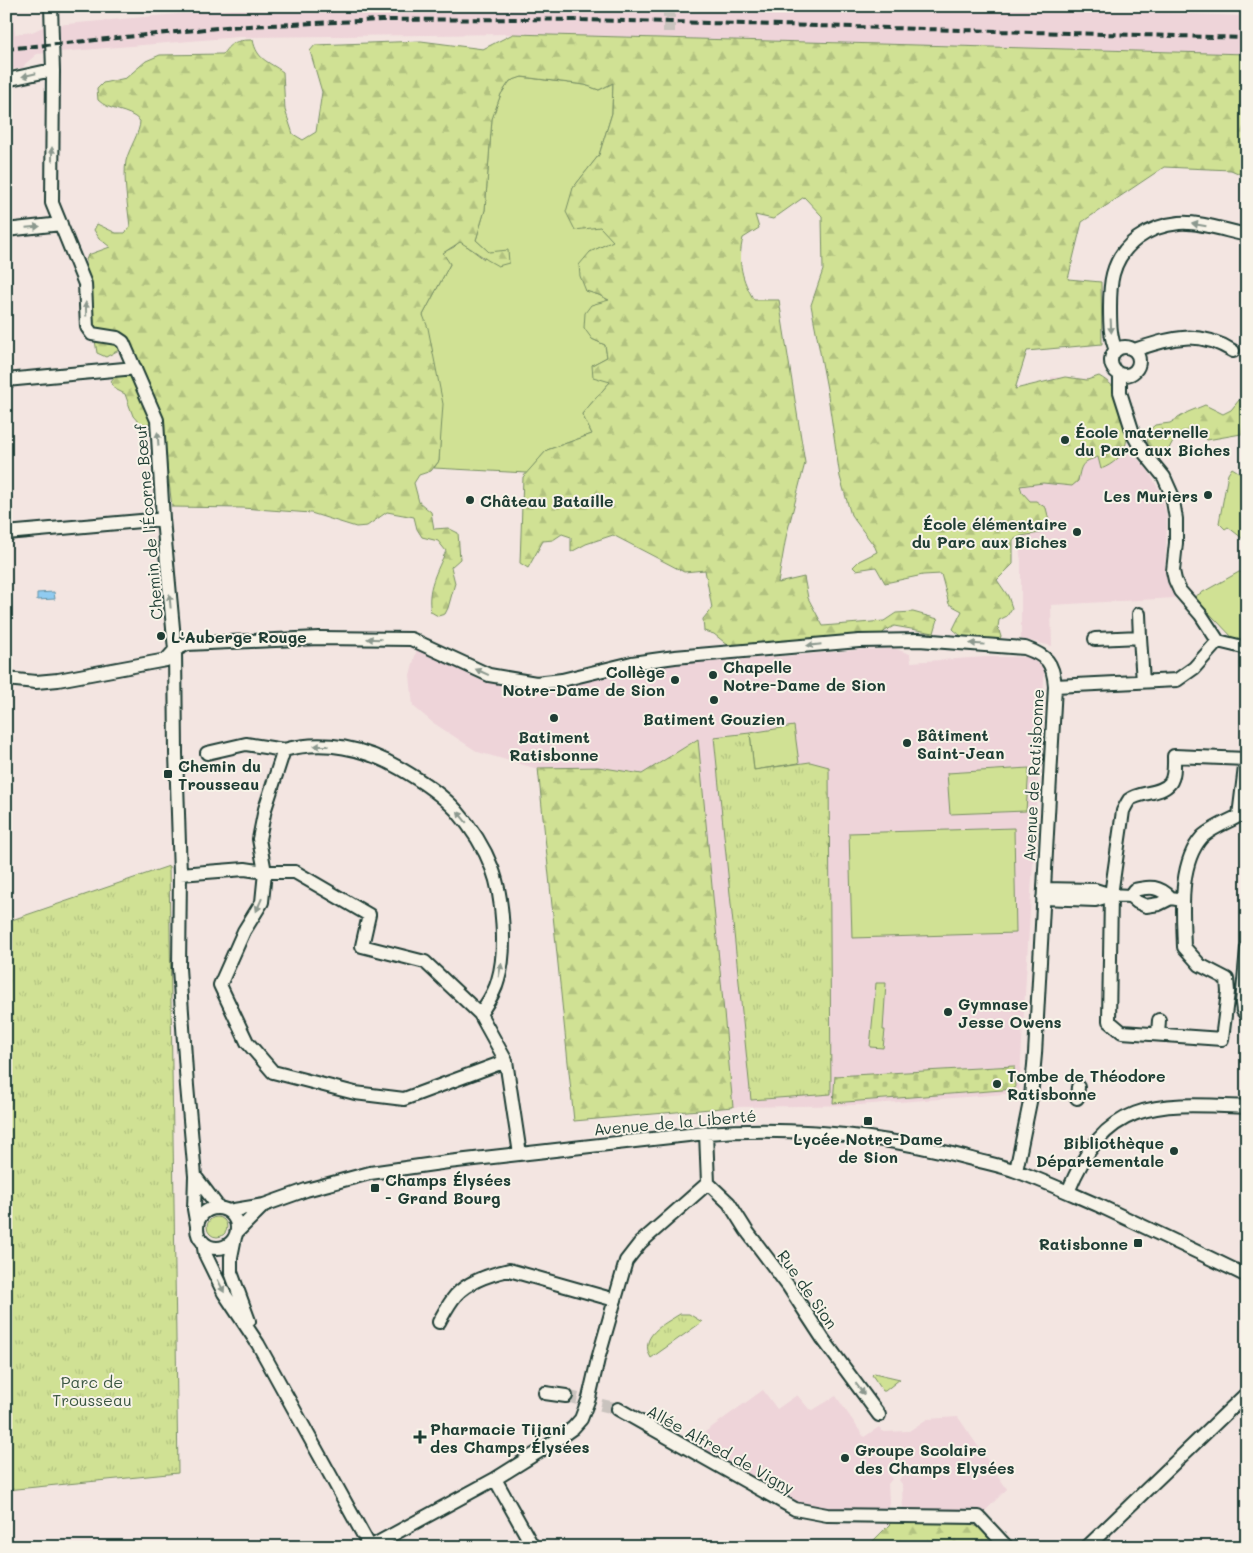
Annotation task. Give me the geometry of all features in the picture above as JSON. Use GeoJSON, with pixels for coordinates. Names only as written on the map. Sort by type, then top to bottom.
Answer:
{"type":"FeatureCollection","features":[{"type":"Feature","properties":{"kind":"street","name":"Chemin de l'Écorne Bœuf"},"geometry":{"type":"LineString","coordinates":[[51,6],[53,71],[52,203],[86,284],[87,327],[92,334],[117,338],[123,342],[157,420],[163,519],[175,650],[180,874],[179,968],[186,1086],[195,1176],[194,1209],[197,1226]]}},
{"type":"Feature","properties":{"kind":"street"},"geometry":{"type":"LineString","coordinates":[[6,80],[53,71]]}},
{"type":"Feature","properties":{"kind":"street"},"geometry":{"type":"LineString","coordinates":[[1116,350],[1112,341],[1110,324],[1110,287],[1113,273],[1126,248],[1143,233],[1160,226],[1181,222],[1247,236]]}},
{"type":"Feature","properties":{"kind":"street"},"geometry":{"type":"LineString","coordinates":[[6,230],[61,224]]}},
{"type":"Feature","properties":{"kind":"street"},"geometry":{"type":"LineString","coordinates":[[1134,350],[1168,339],[1190,337],[1219,343],[1233,351]]}},
{"type":"Feature","properties":{"kind":"street"},"geometry":{"type":"LineString","coordinates":[[1126,347],[1134,350],[1139,358],[1138,366],[1134,372],[1120,375],[1114,371],[1111,365],[1111,358],[1116,350],[1126,347]]}},
{"type":"Feature","properties":{"kind":"street"},"geometry":{"type":"LineString","coordinates":[[6,380],[135,368]]}},
{"type":"Feature","properties":{"kind":"street"},"geometry":{"type":"LineString","coordinates":[[1120,375],[1120,392],[1125,413],[1134,436],[1142,450],[1164,477],[1172,495],[1176,519],[1173,571],[1180,591],[1202,615],[1218,641],[1247,648]]}},
{"type":"Feature","properties":{"kind":"street"},"geometry":{"type":"LineString","coordinates":[[6,533],[163,519]]}},
{"type":"Feature","properties":{"kind":"street"},"geometry":{"type":"LineString","coordinates":[[1138,614],[1143,682]]}},
{"type":"Feature","properties":{"kind":"street"},"geometry":{"type":"LineString","coordinates":[[1095,639],[1140,637]]}},
{"type":"Feature","properties":{"kind":"street","name":"Avenue de Ratisbonne"},"geometry":{"type":"LineString","coordinates":[[6,679],[36,682],[58,680],[166,660],[175,650],[187,644],[319,638],[411,639],[489,675],[536,683],[562,680],[632,663],[658,659],[858,641],[905,640],[1025,648],[1038,653],[1048,661],[1054,670],[1059,726],[1044,894],[1031,1097],[1016,1171]]}},
{"type":"Feature","properties":{"kind":"street"},"geometry":{"type":"LineString","coordinates":[[1055,686],[1177,680],[1186,675],[1218,641]]}},
{"type":"Feature","properties":{"kind":"street"},"geometry":{"type":"LineString","coordinates":[[207,753],[246,744],[284,750],[294,747],[321,745],[344,747],[386,760],[437,792],[455,809],[467,824],[492,868],[499,894],[503,930],[502,961],[498,981],[492,996],[480,1014]]}},
{"type":"Feature","properties":{"kind":"street"},"geometry":{"type":"LineString","coordinates":[[284,750],[259,839],[265,872],[262,902],[244,931],[220,985],[247,1042],[273,1072],[355,1093],[404,1100],[506,1061]]}},
{"type":"Feature","properties":{"kind":"street"},"geometry":{"type":"LineString","coordinates":[[1174,756],[1246,759],[1239,816],[1203,837],[1188,860],[1177,899],[1184,947],[1200,965],[1227,979],[1228,992],[1222,1039],[1122,1032],[1109,1020],[1116,997],[1111,895],[1124,810],[1129,801],[1138,796],[1164,788],[1170,783],[1173,774],[1174,756]]}},
{"type":"Feature","properties":{"kind":"street"},"geometry":{"type":"LineString","coordinates":[[180,874],[245,869],[265,872],[295,872],[369,915],[362,946],[425,962],[480,1014],[506,1061],[520,1154]]}},
{"type":"Feature","properties":{"kind":"street"},"geometry":{"type":"LineString","coordinates":[[1130,896],[1134,890],[1149,886],[1163,890],[1177,899]]}},
{"type":"Feature","properties":{"kind":"street"},"geometry":{"type":"LineString","coordinates":[[1044,894],[1096,890],[1111,895],[1130,896],[1146,906],[1177,899]]}},
{"type":"Feature","properties":{"kind":"street"},"geometry":{"type":"LineString","coordinates":[[1247,948],[1242,1003],[1243,1011],[1247,1016]]}},
{"type":"Feature","properties":{"kind":"street"},"geometry":{"type":"LineString","coordinates":[[1158,1034],[1159,1020]]}},
{"type":"Feature","properties":{"kind":"street"},"geometry":{"type":"LineString","coordinates":[[1035,1054],[1048,1054]]}},
{"type":"Feature","properties":{"kind":"street"},"geometry":{"type":"LineString","coordinates":[[1068,1192],[1086,1156],[1102,1136],[1122,1119],[1145,1109],[1183,1104],[1247,1107]]}},
{"type":"Feature","properties":{"kind":"street","name":"Avenue de la Liberté"},"geometry":{"type":"LineString","coordinates":[[223,1210],[264,1205],[306,1190],[370,1173],[706,1132],[786,1130],[855,1135],[931,1148],[1016,1171],[1068,1192],[1163,1235],[1247,1276]]}},
{"type":"Feature","properties":{"kind":"street"},"geometry":{"type":"LineString","coordinates":[[223,1210],[204,1213],[198,1221],[198,1232],[205,1254],[224,1293],[258,1344],[370,1547],[495,1479],[548,1446],[573,1428],[581,1419],[589,1398],[626,1261],[640,1244],[708,1183],[706,1132]]}},
{"type":"Feature","properties":{"kind":"street"},"geometry":{"type":"LineString","coordinates":[[195,1176],[223,1210],[236,1220],[231,1272],[258,1344]]}},
{"type":"Feature","properties":{"kind":"street","name":"Rue de Sion"},"geometry":{"type":"LineString","coordinates":[[708,1183],[729,1203],[746,1230],[789,1287],[806,1316],[880,1415]]}},
{"type":"Feature","properties":{"kind":"street","name":"Avenue de la Liberté"},"geometry":{"type":"LineString","coordinates":[[236,1234],[264,1205]]}},
{"type":"Feature","properties":{"kind":"street"},"geometry":{"type":"LineString","coordinates":[[202,1242],[208,1246],[220,1248],[226,1246],[236,1234]]}},
{"type":"Feature","properties":{"kind":"street"},"geometry":{"type":"LineString","coordinates":[[439,1322],[457,1295],[471,1284],[493,1273],[509,1270],[615,1300]]}},
{"type":"Feature","properties":{"kind":"street"},"geometry":{"type":"LineString","coordinates":[[545,1393],[566,1396]]}},
{"type":"Feature","properties":{"kind":"street"},"geometry":{"type":"LineString","coordinates":[[1087,1547],[1246,1396]]}},
{"type":"Feature","properties":{"kind":"street","name":"Allée Alfred de Vigny"},"geometry":{"type":"LineString","coordinates":[[618,1409],[795,1509],[827,1515],[979,1517],[1007,1547]]}},
{"type":"Feature","properties":{"kind":"street"},"geometry":{"type":"LineString","coordinates":[[495,1479],[533,1547]]}},
{"type":"Feature","properties":{"kind":"shaded area"},"geometry":{"type":"Polygon","coordinates":[[[264,6],[971,6],[1247,16],[1247,54],[513,34],[238,37],[59,52],[56,25],[264,6]]]}},
{"type":"Feature","properties":{"kind":"shaded area"},"geometry":{"type":"Polygon","coordinates":[[[13,18],[15,34],[32,32],[45,26],[47,53],[37,54],[23,68],[6,70],[6,19],[13,18]]]}},
{"type":"Feature","properties":{"kind":"shaded area"},"geometry":{"type":"Polygon","coordinates":[[[988,345],[1017,380],[1016,394],[1051,381],[1051,377],[1092,379],[1121,436],[1148,470],[1161,494],[1167,525],[1165,572],[1175,598],[1051,605],[1052,646],[1021,639],[1021,561],[988,345]]]}},
{"type":"Feature","properties":{"kind":"shaded area"},"geometry":{"type":"Polygon","coordinates":[[[417,648],[487,681],[511,682],[541,690],[564,687],[628,670],[697,662],[858,650],[896,649],[910,654],[911,662],[986,657],[1033,657],[1044,668],[1044,680],[1019,1093],[859,1105],[733,1107],[574,1121],[538,769],[478,752],[432,722],[413,706],[410,675],[417,648]]]}},
{"type":"Feature","properties":{"kind":"shaded area","name":"Groupe Scolaire des Champs Elysées"},"geometry":{"type":"Polygon","coordinates":[[[763,1390],[777,1409],[797,1395],[809,1409],[813,1410],[836,1396],[864,1437],[879,1427],[883,1432],[909,1431],[927,1419],[958,1417],[1007,1489],[979,1517],[903,1517],[902,1484],[899,1480],[902,1475],[901,1470],[900,1467],[892,1466],[888,1474],[892,1479],[888,1484],[890,1517],[795,1509],[691,1451],[705,1432],[763,1390]]]}},
{"type":"Feature","properties":{"kind":"green space"},"geometry":{"type":"Polygon","coordinates":[[[513,34],[1247,54],[1247,177],[1231,170],[1164,167],[1082,222],[1068,279],[1101,282],[1102,344],[1027,351],[1015,389],[1065,377],[1087,380],[1099,376],[1118,391],[1122,398],[1127,422],[1127,439],[1122,453],[1110,465],[1101,469],[1098,457],[1085,462],[1081,467],[1078,481],[1072,486],[1043,483],[1020,486],[1022,492],[1030,501],[1036,501],[1046,508],[1049,520],[1040,533],[1021,536],[1013,540],[1013,564],[997,580],[1008,596],[1012,608],[1007,616],[999,620],[998,627],[1001,637],[995,642],[978,645],[953,629],[962,611],[949,604],[941,574],[923,575],[885,583],[876,567],[856,570],[853,567],[859,561],[877,552],[851,515],[840,477],[827,389],[811,305],[823,270],[822,216],[804,197],[773,219],[755,215],[759,228],[743,238],[740,255],[746,285],[754,300],[779,300],[805,463],[786,537],[778,583],[804,577],[808,598],[823,626],[884,621],[896,613],[913,612],[938,619],[934,633],[894,626],[878,638],[734,650],[714,634],[704,631],[703,619],[712,608],[705,570],[684,572],[613,535],[586,544],[571,552],[571,537],[562,534],[553,540],[543,541],[528,568],[520,563],[523,477],[547,450],[592,434],[582,414],[610,382],[593,377],[592,365],[607,357],[605,345],[592,339],[584,328],[585,313],[591,305],[609,300],[586,291],[580,276],[579,265],[590,252],[613,241],[600,227],[575,230],[566,212],[573,188],[599,155],[612,113],[613,83],[599,90],[585,85],[522,77],[510,81],[501,94],[492,119],[485,210],[476,240],[489,252],[508,250],[509,263],[498,266],[460,242],[443,253],[450,264],[423,315],[428,328],[443,404],[439,461],[431,471],[419,475],[414,483],[419,502],[431,512],[434,529],[448,528],[458,533],[460,559],[451,567],[455,583],[445,614],[438,616],[431,612],[430,596],[433,581],[446,551],[438,541],[422,537],[417,529],[414,517],[387,512],[367,526],[356,527],[311,513],[242,508],[172,507],[162,424],[140,424],[133,416],[125,394],[115,389],[111,382],[131,357],[124,349],[106,357],[97,353],[88,295],[86,260],[88,255],[110,247],[99,238],[94,230],[97,224],[116,233],[125,233],[130,227],[125,168],[127,156],[140,126],[140,121],[130,114],[103,104],[98,100],[97,89],[103,83],[126,78],[146,61],[160,55],[223,54],[229,46],[236,42],[253,40],[260,56],[283,72],[285,110],[293,134],[303,140],[316,132],[322,92],[310,51],[315,45],[421,41],[483,49],[513,34]]]}},
{"type":"Feature","properties":{"kind":"green space"},"geometry":{"type":"Polygon","coordinates":[[[521,77],[585,85],[599,90],[613,83],[612,113],[599,155],[573,188],[600,227],[614,241],[590,252],[586,291],[610,301],[592,339],[605,345],[607,357],[592,365],[610,382],[582,414],[592,434],[547,450],[527,473],[434,468],[439,461],[440,442],[423,315],[450,264],[442,253],[454,247],[460,241],[484,259],[489,252],[476,240],[485,210],[492,118],[501,94],[510,81],[521,77]]]}},
{"type":"Feature","properties":{"kind":"green space"},"geometry":{"type":"Polygon","coordinates":[[[1247,392],[1247,433],[1207,440],[1199,432],[1182,431],[1174,439],[1165,456],[1156,456],[1148,444],[1146,433],[1155,425],[1170,423],[1188,412],[1205,405],[1223,414],[1231,410],[1247,392]]]}},
{"type":"Feature","properties":{"kind":"green space"},"geometry":{"type":"Polygon","coordinates":[[[1232,468],[1245,476],[1247,491],[1247,542],[1228,527],[1225,529],[1219,523],[1228,474],[1232,468]]]}},
{"type":"Feature","properties":{"kind":"green space"},"geometry":{"type":"Polygon","coordinates":[[[1239,572],[1247,573],[1247,642],[1234,639],[1194,597],[1239,572]]]}},
{"type":"Feature","properties":{"kind":"green space"},"geometry":{"type":"Polygon","coordinates":[[[794,726],[799,763],[754,770],[750,733],[794,726]]]}},
{"type":"Feature","properties":{"kind":"green space"},"geometry":{"type":"Polygon","coordinates":[[[750,733],[754,770],[810,762],[829,767],[831,1094],[751,1100],[714,737],[750,733]]]}},
{"type":"Feature","properties":{"kind":"green space"},"geometry":{"type":"Polygon","coordinates":[[[698,739],[733,1107],[574,1121],[538,768],[598,767],[642,774],[698,739]]]}},
{"type":"Feature","properties":{"kind":"green space"},"geometry":{"type":"Polygon","coordinates":[[[1029,768],[1026,811],[950,814],[947,773],[1029,768]]]}},
{"type":"Feature","properties":{"kind":"green space"},"geometry":{"type":"Polygon","coordinates":[[[1014,828],[1016,933],[852,938],[849,833],[1014,828]]]}},
{"type":"Feature","properties":{"kind":"green space","name":"Parc de Trousseau"},"geometry":{"type":"Polygon","coordinates":[[[169,866],[178,1473],[6,1490],[6,922],[169,866]]]}},
{"type":"Feature","properties":{"kind":"green space"},"geometry":{"type":"Polygon","coordinates":[[[876,983],[886,983],[883,1048],[870,1047],[876,983]]]}},
{"type":"Feature","properties":{"kind":"green space"},"geometry":{"type":"Polygon","coordinates":[[[1014,1066],[1015,1089],[833,1103],[835,1076],[1014,1066]]]}},
{"type":"Feature","properties":{"kind":"green space"},"geometry":{"type":"Polygon","coordinates":[[[217,1217],[224,1220],[227,1227],[224,1234],[217,1237],[210,1234],[207,1227],[210,1220],[217,1217]]]}},
{"type":"Feature","properties":{"kind":"green space"},"geometry":{"type":"Polygon","coordinates":[[[680,1314],[689,1314],[702,1322],[651,1358],[648,1350],[650,1337],[660,1327],[680,1314]]]}},
{"type":"Feature","properties":{"kind":"green space"},"geometry":{"type":"Polygon","coordinates":[[[874,1373],[900,1379],[883,1391],[872,1375],[874,1373]]]}},
{"type":"Feature","properties":{"kind":"green space"},"geometry":{"type":"Polygon","coordinates":[[[894,1520],[962,1521],[978,1527],[998,1547],[867,1547],[894,1520]]]}},
{"type":"Feature","properties":{"kind":"water"},"geometry":{"type":"Polygon","coordinates":[[[54,592],[55,599],[37,600],[37,593],[54,592]]]}},
{"type":"Feature","properties":{"kind":"tunnel"},"geometry":{"type":"LineString","coordinates":[[669,6],[669,32]]}},
{"type":"Feature","properties":{"kind":"tunnel"},"geometry":{"type":"LineString","coordinates":[[566,1396],[618,1409]]}},
{"type":"Feature","properties":{"kind":"railway"},"geometry":{"type":"LineString","coordinates":[[6,49],[226,27],[381,20],[526,19],[672,22],[1247,38]]}},
{"type":"Feature","properties":{"kind":"place","name":"École maternelle du Parc aux Biches"},"geometry":{"type":"Point","coordinates":[1065,440]}},
{"type":"Feature","properties":{"kind":"place","name":"Les Muriers"},"geometry":{"type":"Point","coordinates":[1208,495]}},
{"type":"Feature","properties":{"kind":"place","name":"Château Bataille"},"geometry":{"type":"Point","coordinates":[470,500]}},
{"type":"Feature","properties":{"kind":"place","name":"École élémentaire du Parc aux Biches"},"geometry":{"type":"Point","coordinates":[1077,532]}},
{"type":"Feature","properties":{"kind":"place","name":"L'Auberge Rouge"},"geometry":{"type":"Point","coordinates":[161,636]}},
{"type":"Feature","properties":{"kind":"place","name":"Chapelle Notre-Dame de Sion"},"geometry":{"type":"Point","coordinates":[713,675]}},
{"type":"Feature","properties":{"kind":"place","name":"Collège Notre-Dame de Sion"},"geometry":{"type":"Point","coordinates":[675,680]}},
{"type":"Feature","properties":{"kind":"place","name":"Batiment Gouzien"},"geometry":{"type":"Point","coordinates":[714,700]}},
{"type":"Feature","properties":{"kind":"place","name":"Batiment Ratisbonne"},"geometry":{"type":"Point","coordinates":[554,718]}},
{"type":"Feature","properties":{"kind":"place","name":"Bâtiment Saint-Jean"},"geometry":{"type":"Point","coordinates":[907,743]}},
{"type":"Feature","properties":{"kind":"place","name":"Chemin du Trousseau"},"geometry":{"type":"Point","coordinates":[168,774]}},
{"type":"Feature","properties":{"kind":"place","name":"Gymnase Jesse Owens"},"geometry":{"type":"Point","coordinates":[948,1012]}},
{"type":"Feature","properties":{"kind":"place","name":"Tombe de Théodore Ratisbonne"},"geometry":{"type":"Point","coordinates":[997,1084]}},
{"type":"Feature","properties":{"kind":"place","name":"Lycée Notre-Dame de Sion"},"geometry":{"type":"Point","coordinates":[868,1121]}},
{"type":"Feature","properties":{"kind":"place","name":"Bibliothèque Départementale"},"geometry":{"type":"Point","coordinates":[1174,1151]}},
{"type":"Feature","properties":{"kind":"place","name":"Champs Élysées - Grand Bourg"},"geometry":{"type":"Point","coordinates":[375,1188]}},
{"type":"Feature","properties":{"kind":"place","name":"Ratisbonne"},"geometry":{"type":"Point","coordinates":[1138,1243]}},
{"type":"Feature","properties":{"kind":"place","name":"Pharmacie Tijani des Champs Élysées"},"geometry":{"type":"Point","coordinates":[420,1437]}},
{"type":"Feature","properties":{"kind":"place","name":"Groupe Scolaire des Champs Elysées"},"geometry":{"type":"Point","coordinates":[845,1458]}}]}
